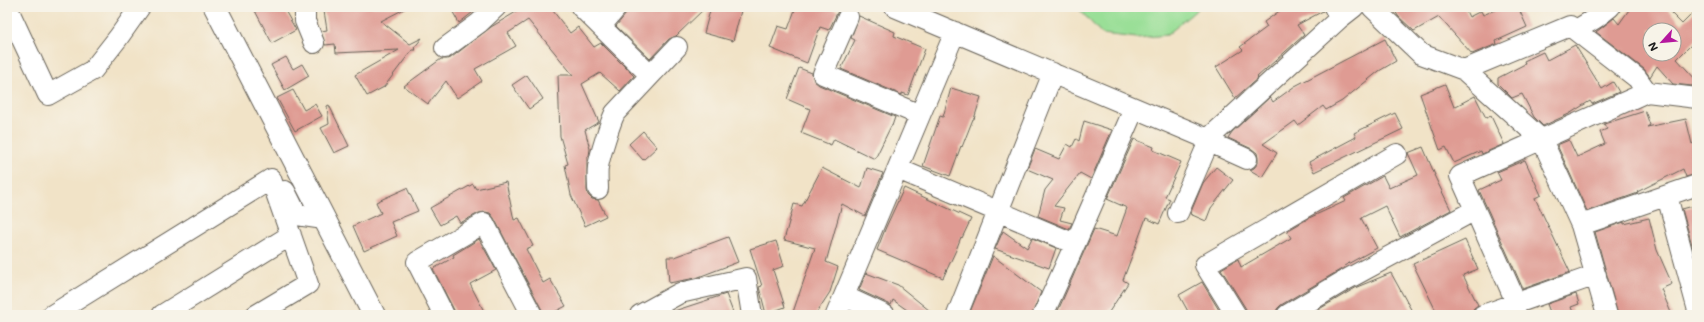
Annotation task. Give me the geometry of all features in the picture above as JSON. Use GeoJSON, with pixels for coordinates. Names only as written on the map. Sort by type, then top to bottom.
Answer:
{"type":"FeatureCollection","features":[{"type":"Feature","properties":{"kind":"street"},"geometry":{"type":"LineString","coordinates":[[7,7],[48,95],[93,70],[140,7]]}},
{"type":"Feature","properties":{"kind":"street"},"geometry":{"type":"LineString","coordinates":[[215,7],[374,315]]}},
{"type":"Feature","properties":{"kind":"street"},"geometry":{"type":"LineString","coordinates":[[304,7],[305,21],[314,43]]}},
{"type":"Feature","properties":{"kind":"street"},"geometry":{"type":"LineString","coordinates":[[445,48],[479,23],[496,7]]}},
{"type":"Feature","properties":{"kind":"street"},"geometry":{"type":"LineString","coordinates":[[581,7],[650,75]]}},
{"type":"Feature","properties":{"kind":"street"},"geometry":{"type":"LineString","coordinates":[[600,26],[617,7]]}},
{"type":"Feature","properties":{"kind":"street"},"geometry":{"type":"LineString","coordinates":[[895,7],[1208,139],[1216,145],[1247,159]]}},
{"type":"Feature","properties":{"kind":"street"},"geometry":{"type":"LineString","coordinates":[[1372,7],[1421,54],[1464,70],[1542,140],[1581,225],[1607,315]]}},
{"type":"Feature","properties":{"kind":"street"},"geometry":{"type":"LineString","coordinates":[[1576,30],[1596,18],[1610,7]]}},
{"type":"Feature","properties":{"kind":"street"},"geometry":{"type":"LineString","coordinates":[[1178,213],[1207,146],[1208,139],[1343,11]]}},
{"type":"Feature","properties":{"kind":"street"},"geometry":{"type":"LineString","coordinates":[[848,17],[823,74],[920,116]]}},
{"type":"Feature","properties":{"kind":"street"},"geometry":{"type":"LineString","coordinates":[[1464,70],[1570,26],[1637,78],[1647,92]]}},
{"type":"Feature","properties":{"kind":"street"},"geometry":{"type":"LineString","coordinates":[[836,315],[955,32]]}},
{"type":"Feature","properties":{"kind":"street"},"geometry":{"type":"LineString","coordinates":[[598,189],[598,167],[610,122],[615,113],[678,47]]}},
{"type":"Feature","properties":{"kind":"street"},"geometry":{"type":"LineString","coordinates":[[956,315],[1053,73]]}},
{"type":"Feature","properties":{"kind":"street"},"geometry":{"type":"LineString","coordinates":[[1516,302],[1460,176],[1647,92],[1697,98]]}},
{"type":"Feature","properties":{"kind":"street"},"geometry":{"type":"LineString","coordinates":[[1043,315],[1134,109]]}},
{"type":"Feature","properties":{"kind":"street"},"geometry":{"type":"LineString","coordinates":[[1236,315],[1205,265],[1397,154]]}},
{"type":"Feature","properties":{"kind":"street"},"geometry":{"type":"LineString","coordinates":[[898,169],[1075,244]]}},
{"type":"Feature","properties":{"kind":"street"},"geometry":{"type":"LineString","coordinates":[[271,179],[284,190],[297,215],[324,219]]}},
{"type":"Feature","properties":{"kind":"street"},"geometry":{"type":"LineString","coordinates":[[256,315],[308,284],[271,179]]}},
{"type":"Feature","properties":{"kind":"street"},"geometry":{"type":"LineString","coordinates":[[52,315],[271,179]]}},
{"type":"Feature","properties":{"kind":"street"},"geometry":{"type":"LineString","coordinates":[[1581,225],[1697,185]]}},
{"type":"Feature","properties":{"kind":"street"},"geometry":{"type":"LineString","coordinates":[[1667,196],[1697,307]]}},
{"type":"Feature","properties":{"kind":"street"},"geometry":{"type":"LineString","coordinates":[[1287,315],[1342,282],[1475,210]]}},
{"type":"Feature","properties":{"kind":"street"},"geometry":{"type":"LineString","coordinates":[[444,315],[417,262],[484,223],[532,315]]}},
{"type":"Feature","properties":{"kind":"street"},"geometry":{"type":"LineString","coordinates":[[162,315],[290,235]]}},
{"type":"Feature","properties":{"kind":"street"},"geometry":{"type":"LineString","coordinates":[[1483,315],[1516,302],[1596,275]]}},
{"type":"Feature","properties":{"kind":"street"},"geometry":{"type":"LineString","coordinates":[[640,315],[680,293],[746,278],[752,315]]}},
{"type":"Feature","properties":{"kind":"street"},"geometry":{"type":"LineString","coordinates":[[844,296],[885,315]]}},
{"type":"Feature","properties":{"kind":"green space"},"geometry":{"type":"Polygon","coordinates":[[[1077,7],[1200,7],[1167,35],[1137,38],[1102,34],[1077,7]]]}},
{"type":"Feature","properties":{"kind":"building"},"geometry":{"type":"Polygon","coordinates":[[[253,7],[283,7],[296,30],[272,43],[253,7]]]}},
{"type":"Feature","properties":{"kind":"building"},"geometry":{"type":"Polygon","coordinates":[[[355,7],[408,7],[381,21],[410,44],[422,38],[414,48],[416,50],[412,50],[384,87],[367,96],[355,75],[399,50],[336,53],[335,44],[325,45],[321,31],[327,30],[324,11],[355,7]]]}},
{"type":"Feature","properties":{"kind":"building"},"geometry":{"type":"Polygon","coordinates":[[[450,7],[476,7],[477,9],[459,23],[450,7]]]}},
{"type":"Feature","properties":{"kind":"building"},"geometry":{"type":"Polygon","coordinates":[[[513,7],[550,7],[570,33],[578,27],[594,47],[601,43],[634,76],[620,91],[600,73],[582,84],[599,122],[585,130],[590,149],[589,156],[587,157],[587,190],[588,195],[592,199],[598,200],[606,216],[585,226],[571,195],[565,165],[568,164],[560,136],[558,75],[573,75],[528,20],[508,33],[516,46],[475,69],[482,81],[457,98],[446,81],[428,104],[404,86],[441,59],[452,57],[491,27],[516,12],[513,7]]]}},
{"type":"Feature","properties":{"kind":"building"},"geometry":{"type":"Polygon","coordinates":[[[628,7],[706,7],[676,36],[669,39],[650,59],[616,26],[626,14],[628,7]]]}},
{"type":"Feature","properties":{"kind":"building"},"geometry":{"type":"Polygon","coordinates":[[[711,7],[742,7],[733,41],[704,33],[711,7]]]}},
{"type":"Feature","properties":{"kind":"building"},"geometry":{"type":"Polygon","coordinates":[[[796,7],[826,7],[838,11],[829,30],[820,27],[807,63],[770,48],[778,26],[788,29],[796,7]]]}},
{"type":"Feature","properties":{"kind":"building"},"geometry":{"type":"Polygon","coordinates":[[[1285,7],[1323,7],[1323,11],[1297,25],[1304,35],[1235,98],[1216,67],[1243,50],[1240,47],[1267,27],[1264,22],[1285,7]]]}},
{"type":"Feature","properties":{"kind":"building"},"geometry":{"type":"Polygon","coordinates":[[[1393,7],[1464,7],[1469,17],[1481,11],[1483,15],[1502,7],[1518,7],[1527,27],[1496,41],[1497,44],[1472,54],[1439,17],[1414,31],[1398,16],[1393,7]]]}},
{"type":"Feature","properties":{"kind":"building"},"geometry":{"type":"Polygon","coordinates":[[[1631,7],[1665,7],[1680,22],[1642,22],[1642,62],[1680,62],[1697,81],[1692,86],[1673,84],[1657,66],[1650,77],[1644,69],[1596,32],[1614,18],[1619,24],[1631,7]]]}},
{"type":"Feature","properties":{"kind":"building"},"geometry":{"type":"Polygon","coordinates":[[[1697,9],[1697,39],[1682,54],[1682,24],[1697,9]]]}},
{"type":"Feature","properties":{"kind":"building"},"geometry":{"type":"Polygon","coordinates":[[[859,16],[895,32],[894,36],[925,49],[908,95],[902,93],[902,95],[841,69],[855,40],[851,38],[859,16]]]}},
{"type":"Feature","properties":{"kind":"building"},"geometry":{"type":"Polygon","coordinates":[[[1385,39],[1396,61],[1379,71],[1342,101],[1326,110],[1323,106],[1298,125],[1295,121],[1263,144],[1277,153],[1262,177],[1250,170],[1258,163],[1257,153],[1252,149],[1228,138],[1232,132],[1270,97],[1273,102],[1295,86],[1385,39]]]}},
{"type":"Feature","properties":{"kind":"building"},"geometry":{"type":"Polygon","coordinates":[[[1575,45],[1602,89],[1613,82],[1619,92],[1592,104],[1590,101],[1569,114],[1543,126],[1534,117],[1522,94],[1512,98],[1498,84],[1498,78],[1525,64],[1524,61],[1543,52],[1547,60],[1575,45]]]}},
{"type":"Feature","properties":{"kind":"building"},"geometry":{"type":"Polygon","coordinates":[[[286,57],[293,69],[302,64],[309,76],[285,90],[271,65],[286,57]]]}},
{"type":"Feature","properties":{"kind":"building"},"geometry":{"type":"Polygon","coordinates":[[[799,68],[812,73],[814,81],[819,85],[895,117],[875,159],[834,139],[831,145],[801,133],[810,109],[787,99],[799,68]]]}},
{"type":"Feature","properties":{"kind":"building"},"geometry":{"type":"Polygon","coordinates":[[[527,75],[543,99],[529,109],[512,85],[527,75]]]}},
{"type":"Feature","properties":{"kind":"building"},"geometry":{"type":"Polygon","coordinates":[[[1445,84],[1454,107],[1475,96],[1486,118],[1491,116],[1504,144],[1482,154],[1481,151],[1454,163],[1446,147],[1440,150],[1420,94],[1445,84]]]}},
{"type":"Feature","properties":{"kind":"building"},"geometry":{"type":"Polygon","coordinates":[[[951,88],[981,97],[974,119],[962,147],[961,146],[950,176],[923,166],[940,116],[943,117],[951,88]]]}},
{"type":"Feature","properties":{"kind":"building"},"geometry":{"type":"Polygon","coordinates":[[[293,90],[304,110],[315,104],[322,116],[295,131],[277,98],[293,90]]]}},
{"type":"Feature","properties":{"kind":"building"},"geometry":{"type":"Polygon","coordinates":[[[329,105],[349,146],[334,153],[321,128],[329,124],[327,106],[329,105]]]}},
{"type":"Feature","properties":{"kind":"building"},"geometry":{"type":"Polygon","coordinates":[[[1645,111],[1650,125],[1647,127],[1686,119],[1692,144],[1697,141],[1697,174],[1686,177],[1683,169],[1637,192],[1638,193],[1587,211],[1557,145],[1569,140],[1577,157],[1605,144],[1600,132],[1607,129],[1604,124],[1645,111]]]}},
{"type":"Feature","properties":{"kind":"building"},"geometry":{"type":"Polygon","coordinates":[[[1395,113],[1403,129],[1314,172],[1309,162],[1356,137],[1354,133],[1395,113]]]}},
{"type":"Feature","properties":{"kind":"building"},"geometry":{"type":"Polygon","coordinates":[[[1084,121],[1112,130],[1091,179],[1080,173],[1054,206],[1064,208],[1060,220],[1072,223],[1069,229],[1038,216],[1045,190],[1053,180],[1027,169],[1035,149],[1059,159],[1067,144],[1072,147],[1076,139],[1079,141],[1084,121]]]}},
{"type":"Feature","properties":{"kind":"building"},"geometry":{"type":"Polygon","coordinates":[[[643,131],[657,147],[643,160],[629,144],[643,131]]]}},
{"type":"Feature","properties":{"kind":"building"},"geometry":{"type":"Polygon","coordinates":[[[1134,139],[1154,147],[1153,150],[1181,162],[1165,197],[1170,199],[1159,224],[1146,218],[1123,280],[1128,283],[1107,315],[1056,315],[1094,229],[1117,236],[1127,208],[1107,199],[1134,139]]]}},
{"type":"Feature","properties":{"kind":"building"},"geometry":{"type":"Polygon","coordinates":[[[1423,147],[1434,175],[1451,210],[1400,237],[1385,206],[1361,218],[1377,248],[1344,266],[1345,267],[1281,305],[1277,309],[1276,315],[1247,315],[1246,309],[1221,269],[1238,259],[1241,267],[1291,238],[1287,231],[1309,218],[1346,201],[1344,198],[1383,176],[1389,188],[1418,175],[1408,153],[1423,147]]]}},
{"type":"Feature","properties":{"kind":"building"},"geometry":{"type":"Polygon","coordinates":[[[1525,160],[1541,195],[1535,198],[1570,272],[1523,289],[1479,190],[1501,180],[1497,172],[1525,160]]]}},
{"type":"Feature","properties":{"kind":"building"},"geometry":{"type":"Polygon","coordinates":[[[1216,167],[1233,180],[1211,208],[1206,221],[1190,214],[1203,183],[1216,167]]]}},
{"type":"Feature","properties":{"kind":"building"},"geometry":{"type":"Polygon","coordinates":[[[822,168],[861,188],[867,168],[883,173],[865,216],[842,204],[826,262],[838,267],[830,292],[815,315],[792,315],[815,248],[784,240],[794,204],[802,206],[822,168]]]}},
{"type":"Feature","properties":{"kind":"building"},"geometry":{"type":"Polygon","coordinates":[[[506,182],[514,220],[519,218],[533,246],[526,249],[543,283],[550,279],[566,306],[549,315],[543,315],[542,310],[490,213],[479,213],[460,223],[456,216],[440,225],[430,208],[473,184],[476,189],[506,182]]]}},
{"type":"Feature","properties":{"kind":"building"},"geometry":{"type":"Polygon","coordinates":[[[407,188],[418,211],[391,222],[397,236],[364,251],[353,226],[381,213],[376,202],[407,188]]]}},
{"type":"Feature","properties":{"kind":"building"},"geometry":{"type":"Polygon","coordinates":[[[904,188],[971,219],[962,238],[961,237],[943,278],[877,250],[904,188]]]}},
{"type":"Feature","properties":{"kind":"building"},"geometry":{"type":"Polygon","coordinates":[[[1697,205],[1697,263],[1682,209],[1697,205]]]}},
{"type":"Feature","properties":{"kind":"building"},"geometry":{"type":"Polygon","coordinates":[[[1649,218],[1657,250],[1672,284],[1661,289],[1672,315],[1618,315],[1595,232],[1624,222],[1624,224],[1649,218]]]}},
{"type":"Feature","properties":{"kind":"building"},"geometry":{"type":"Polygon","coordinates":[[[1003,231],[1027,248],[1032,238],[1056,248],[1049,268],[995,249],[1003,231]]]}},
{"type":"Feature","properties":{"kind":"building"},"geometry":{"type":"Polygon","coordinates":[[[728,237],[738,262],[696,278],[669,283],[667,257],[674,257],[728,237]]]}},
{"type":"Feature","properties":{"kind":"building"},"geometry":{"type":"Polygon","coordinates":[[[479,239],[496,270],[470,284],[486,315],[455,315],[454,310],[433,269],[454,257],[453,255],[479,239]]]}},
{"type":"Feature","properties":{"kind":"building"},"geometry":{"type":"Polygon","coordinates":[[[1465,240],[1478,269],[1463,275],[1478,305],[1474,308],[1470,315],[1438,315],[1413,264],[1465,240]]]}},
{"type":"Feature","properties":{"kind":"building"},"geometry":{"type":"Polygon","coordinates":[[[776,241],[784,266],[773,270],[785,307],[766,314],[759,287],[762,286],[750,249],[776,241]]]}},
{"type":"Feature","properties":{"kind":"building"},"geometry":{"type":"Polygon","coordinates":[[[993,256],[1041,292],[1032,315],[982,315],[970,312],[993,256]]]}},
{"type":"Feature","properties":{"kind":"building"},"geometry":{"type":"Polygon","coordinates":[[[866,273],[898,285],[935,315],[914,315],[893,300],[891,305],[859,290],[866,273]]]}},
{"type":"Feature","properties":{"kind":"building"},"geometry":{"type":"Polygon","coordinates":[[[1391,273],[1414,315],[1309,315],[1357,287],[1391,273]]]}},
{"type":"Feature","properties":{"kind":"building"},"geometry":{"type":"Polygon","coordinates":[[[1202,282],[1222,315],[1190,315],[1179,295],[1202,282]]]}},
{"type":"Feature","properties":{"kind":"building"},"geometry":{"type":"Polygon","coordinates":[[[726,294],[734,315],[669,315],[668,313],[726,294]]]}},
{"type":"Feature","properties":{"kind":"building"},"geometry":{"type":"Polygon","coordinates":[[[1576,294],[1579,304],[1571,307],[1574,315],[1551,315],[1547,304],[1576,294]]]}}]}
